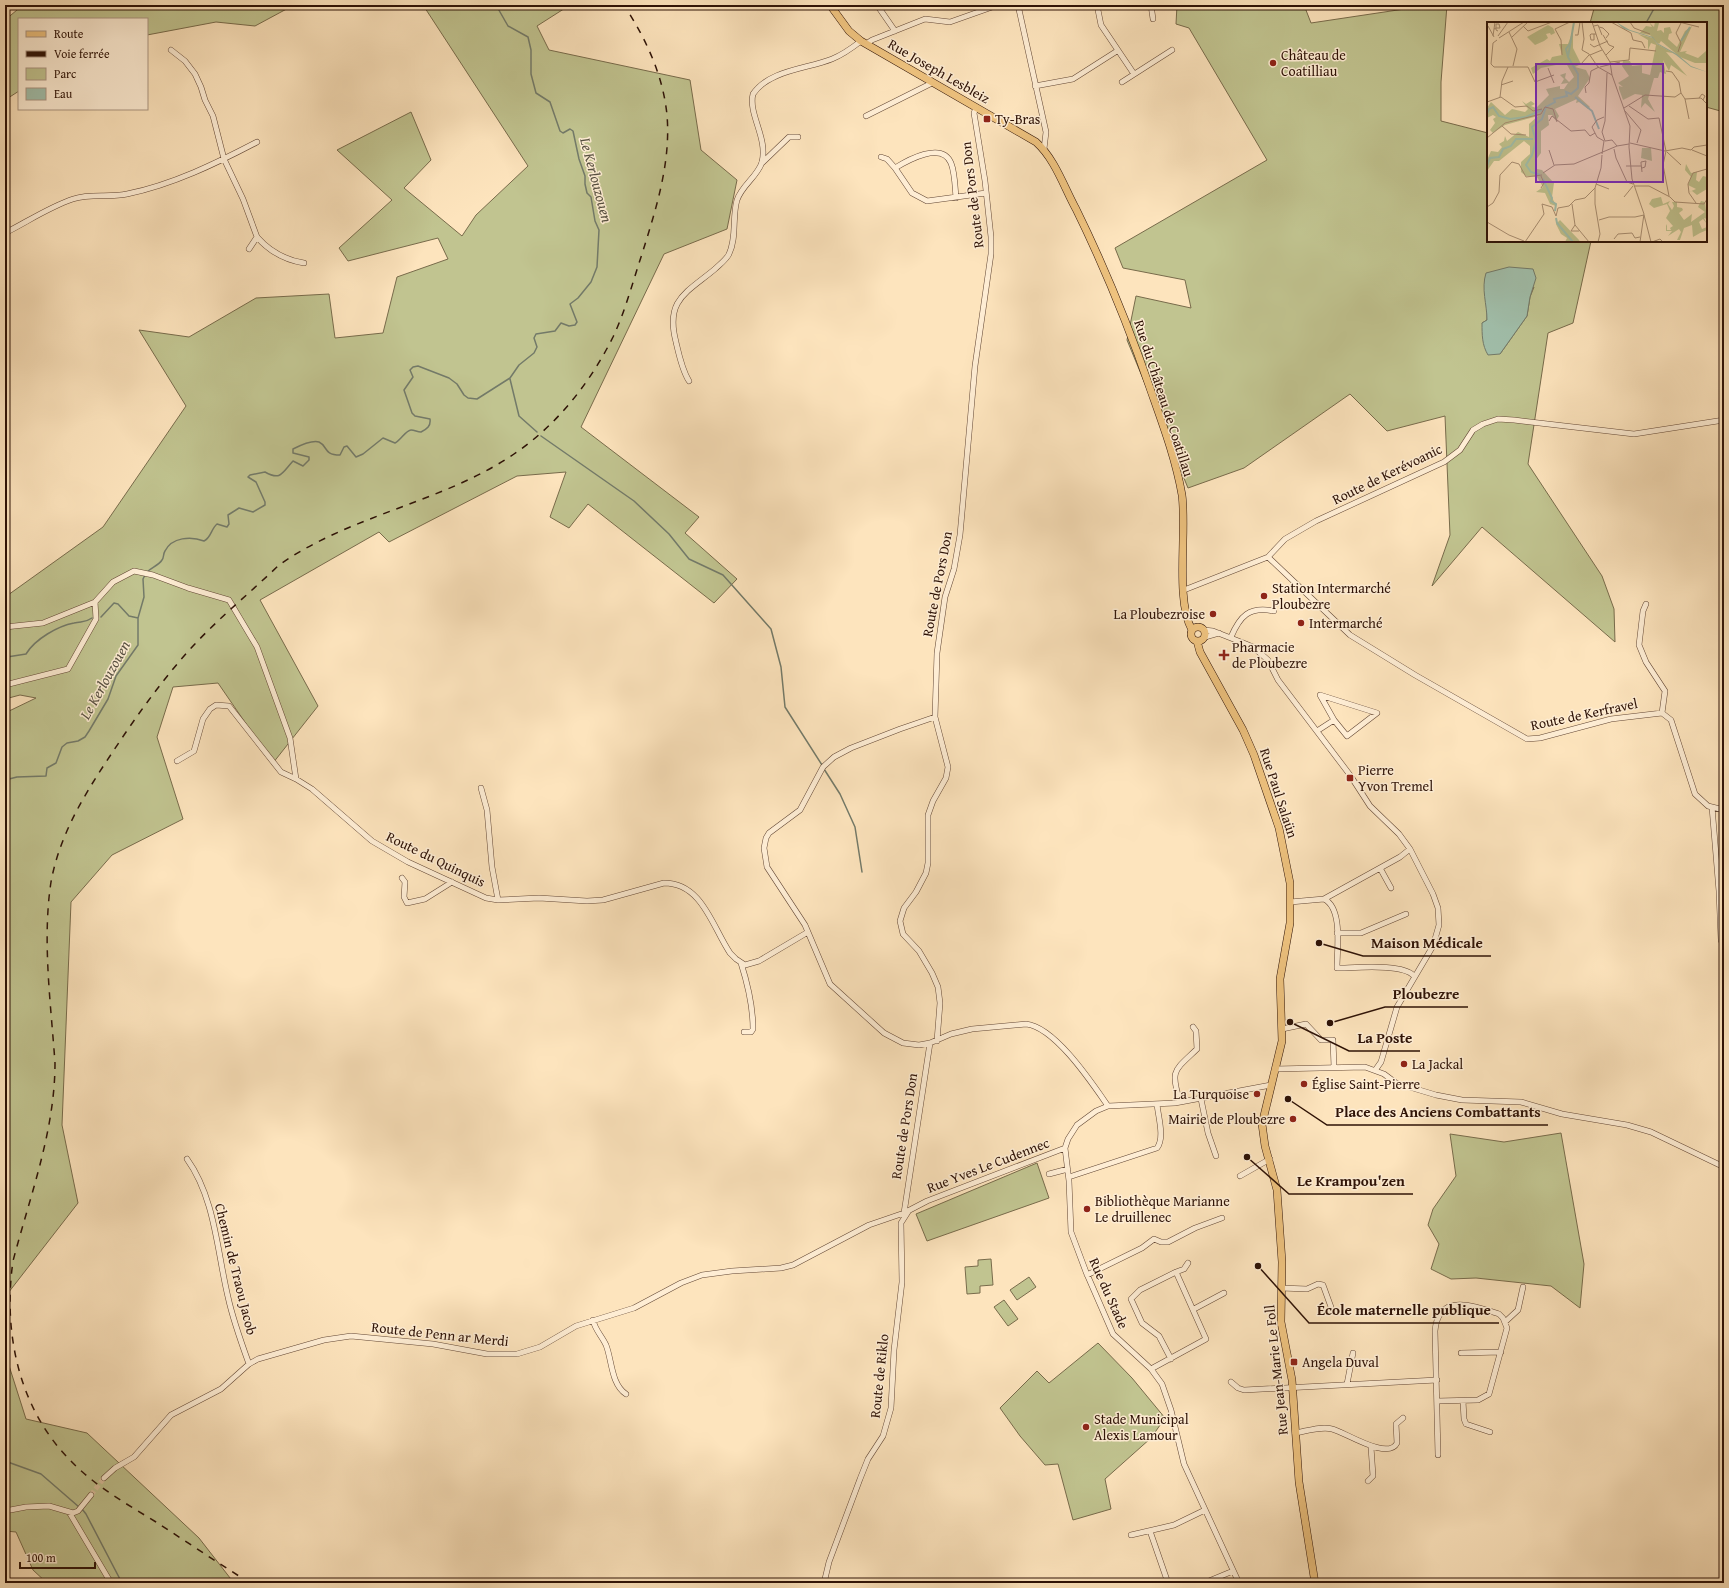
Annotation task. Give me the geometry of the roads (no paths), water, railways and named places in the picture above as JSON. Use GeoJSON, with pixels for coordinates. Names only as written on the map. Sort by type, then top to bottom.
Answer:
{"type":"FeatureCollection","features":[{"type":"Feature","properties":{"kind":"main road","name":"Rue Joseph Lesbleiz"},"geometry":{"type":"LineString","coordinates":[[830,5],[849,31],[863,42],[1032,140],[1044,149]]}},
{"type":"Feature","properties":{"kind":"main road","name":"Rue du Château de Coatillau"},"geometry":{"type":"LineString","coordinates":[[1044,149],[1059,174],[1103,265],[1132,336],[1158,410],[1182,495],[1184,590]]}},
{"type":"Feature","properties":{"kind":"main road"},"geometry":{"type":"LineString","coordinates":[[1184,590],[1187,616],[1202,637]]}},
{"type":"Feature","properties":{"kind":"main road","name":"Rue Paul Salaün"},"geometry":{"type":"LineString","coordinates":[[1195,629],[1191,636],[1202,637],[1205,661],[1246,736],[1279,828],[1290,883],[1290,926],[1280,979],[1282,1041],[1271,1085]]}},
{"type":"Feature","properties":{"kind":"main road","name":"Rue Jean-Marie Le Foll"},"geometry":{"type":"LineString","coordinates":[[1271,1085],[1262,1124],[1265,1146],[1270,1159],[1277,1190],[1282,1262],[1282,1322],[1290,1365],[1299,1482],[1315,1583]]}},
{"type":"Feature","properties":{"kind":"street"},"geometry":{"type":"LineString","coordinates":[[877,5],[895,31]]}},
{"type":"Feature","properties":{"kind":"street"},"geometry":{"type":"LineString","coordinates":[[762,163],[763,144],[752,104],[755,91],[767,81],[777,76],[832,59],[863,42],[925,20],[950,22],[998,5]]}},
{"type":"Feature","properties":{"kind":"street"},"geometry":{"type":"LineString","coordinates":[[1018,5],[1046,135],[1044,149]]}},
{"type":"Feature","properties":{"kind":"street"},"geometry":{"type":"LineString","coordinates":[[1096,5],[1101,25],[1117,51],[1134,74]]}},
{"type":"Feature","properties":{"kind":"street"},"geometry":{"type":"LineString","coordinates":[[1150,5],[1153,19]]}},
{"type":"Feature","properties":{"kind":"street"},"geometry":{"type":"LineString","coordinates":[[171,50],[179,55],[195,74],[213,116],[224,159],[243,199],[257,237],[284,259],[304,263]]}},
{"type":"Feature","properties":{"kind":"street"},"geometry":{"type":"LineString","coordinates":[[1122,82],[1172,50]]}},
{"type":"Feature","properties":{"kind":"street"},"geometry":{"type":"LineString","coordinates":[[1035,86],[1073,79],[1117,51]]}},
{"type":"Feature","properties":{"kind":"street"},"geometry":{"type":"LineString","coordinates":[[866,116],[932,83]]}},
{"type":"Feature","properties":{"kind":"street","name":"Route de Pors Don"},"geometry":{"type":"LineString","coordinates":[[936,1041],[940,1003],[938,987],[932,973],[919,951],[903,934],[900,925],[904,908],[916,892],[926,874],[928,863],[928,815],[948,770],[948,761],[935,718],[939,628],[945,597],[954,569],[960,536],[975,366],[991,268],[991,237],[974,113],[976,108]]}},
{"type":"Feature","properties":{"kind":"street"},"geometry":{"type":"LineString","coordinates":[[690,381],[685,374],[673,331],[674,309],[683,295],[720,264],[729,254],[737,200],[743,187],[762,163],[788,137],[798,137]]}},
{"type":"Feature","properties":{"kind":"street"},"geometry":{"type":"LineString","coordinates":[[5,233],[71,200],[89,196],[127,195],[159,186],[224,159],[257,142]]}},
{"type":"Feature","properties":{"kind":"street"},"geometry":{"type":"LineString","coordinates":[[895,168],[916,156],[937,152],[946,156],[951,163],[956,198]]}},
{"type":"Feature","properties":{"kind":"street"},"geometry":{"type":"LineString","coordinates":[[881,157],[887,159],[895,168],[912,193],[927,201],[936,201],[986,193]]}},
{"type":"Feature","properties":{"kind":"street"},"geometry":{"type":"LineString","coordinates":[[249,249],[257,237]]}},
{"type":"Feature","properties":{"kind":"street","name":"Route de Kerévoanic"},"geometry":{"type":"LineString","coordinates":[[1184,590],[1268,557],[1285,538],[1316,521],[1444,462],[1460,450],[1474,430],[1490,421],[1498,419],[1514,420],[1634,434],[1724,420]]}},
{"type":"Feature","properties":{"kind":"street","name":"Route de Kerfravel"},"geometry":{"type":"LineString","coordinates":[[1268,557],[1350,635],[1415,675],[1527,739],[1540,738],[1610,719],[1662,713]]}},
{"type":"Feature","properties":{"kind":"street"},"geometry":{"type":"LineString","coordinates":[[5,627],[43,623],[95,602],[114,582],[128,573],[143,572],[188,588],[225,598],[232,602],[257,647],[290,738],[296,779]]}},
{"type":"Feature","properties":{"kind":"street"},"geometry":{"type":"LineString","coordinates":[[5,685],[68,669],[96,620],[95,602]]}},
{"type":"Feature","properties":{"kind":"street"},"geometry":{"type":"LineString","coordinates":[[1646,604],[1643,611],[1639,646],[1646,662],[1665,691],[1662,713],[1671,720],[1695,794],[1703,802],[1712,807],[1724,810]]}},
{"type":"Feature","properties":{"kind":"street"},"geometry":{"type":"LineString","coordinates":[[1231,637],[1238,622],[1248,614],[1257,609],[1274,612]]}},
{"type":"Feature","properties":{"kind":"street"},"geometry":{"type":"LineString","coordinates":[[1202,637],[1220,633],[1253,647],[1268,660],[1278,680],[1350,775],[1370,806],[1399,834],[1410,849],[1433,894],[1438,914],[1439,926],[1433,946],[1397,1007],[1381,1062],[1376,1069]]}},
{"type":"Feature","properties":{"kind":"street"},"geometry":{"type":"LineString","coordinates":[[1320,695],[1377,713],[1347,736],[1334,720],[1320,695]]}},
{"type":"Feature","properties":{"kind":"street","name":"Route du Quinquis"},"geometry":{"type":"LineString","coordinates":[[177,761],[194,752],[203,719],[210,709],[223,704],[229,706],[238,715],[281,772],[296,779],[327,801],[372,841],[408,862],[486,898],[498,900],[539,898],[587,901],[603,900],[664,883],[682,885],[697,898],[722,941],[733,956],[741,963]]}},
{"type":"Feature","properties":{"kind":"street"},"geometry":{"type":"LineString","coordinates":[[935,718],[913,724],[851,748],[826,764],[820,772],[800,810],[769,833],[766,838],[764,848],[767,867],[808,932],[827,979],[839,994],[893,1038],[912,1044],[930,1043],[951,1034],[972,1029],[1026,1024],[1034,1026],[1055,1041],[1073,1059],[1108,1106]]}},
{"type":"Feature","properties":{"kind":"street"},"geometry":{"type":"LineString","coordinates":[[1317,731],[1334,720]]}},
{"type":"Feature","properties":{"kind":"street"},"geometry":{"type":"LineString","coordinates":[[481,788],[487,810],[492,866],[498,900]]}},
{"type":"Feature","properties":{"kind":"street"},"geometry":{"type":"LineString","coordinates":[[1712,807],[1719,891],[1721,940],[1724,948]]}},
{"type":"Feature","properties":{"kind":"street"},"geometry":{"type":"LineString","coordinates":[[1290,902],[1324,899],[1380,868],[1410,849]]}},
{"type":"Feature","properties":{"kind":"street"},"geometry":{"type":"LineString","coordinates":[[1380,868],[1391,888]]}},
{"type":"Feature","properties":{"kind":"street"},"geometry":{"type":"LineString","coordinates":[[402,878],[405,882],[404,897],[407,903],[425,899],[452,882]]}},
{"type":"Feature","properties":{"kind":"street"},"geometry":{"type":"LineString","coordinates":[[1324,899],[1330,902],[1335,910],[1337,933],[1337,968],[1400,969],[1411,973],[1414,976]]}},
{"type":"Feature","properties":{"kind":"street"},"geometry":{"type":"LineString","coordinates":[[1337,933],[1360,933],[1406,914]]}},
{"type":"Feature","properties":{"kind":"street"},"geometry":{"type":"LineString","coordinates":[[744,1032],[751,1032],[753,1029],[753,1015],[747,982],[741,963],[750,964],[759,960],[808,932]]}},
{"type":"Feature","properties":{"kind":"street"},"geometry":{"type":"LineString","coordinates":[[1282,1029],[1306,1024],[1321,1040],[1333,1040],[1334,1067]]}},
{"type":"Feature","properties":{"kind":"street"},"geometry":{"type":"LineString","coordinates":[[1180,1102],[1174,1081],[1175,1075],[1183,1061],[1197,1049],[1196,1031],[1194,1027]]}},
{"type":"Feature","properties":{"kind":"street","name":"Route de Pors Don"},"geometry":{"type":"LineString","coordinates":[[904,1213],[930,1043]]}},
{"type":"Feature","properties":{"kind":"street"},"geometry":{"type":"LineString","coordinates":[[1275,1069],[1365,1067],[1376,1069],[1396,1083],[1436,1096],[1462,1100],[1521,1102],[1562,1114],[1627,1125],[1651,1132],[1724,1167]]}},
{"type":"Feature","properties":{"kind":"street","name":"Rue Yves Le Cudennec"},"geometry":{"type":"LineString","coordinates":[[910,1210],[951,1191],[992,1177],[1065,1148],[1068,1139],[1077,1125],[1096,1111],[1108,1106],[1180,1102],[1271,1085]]}},
{"type":"Feature","properties":{"kind":"street"},"geometry":{"type":"LineString","coordinates":[[1201,1099],[1208,1133],[1216,1156]]}},
{"type":"Feature","properties":{"kind":"street"},"geometry":{"type":"LineString","coordinates":[[1069,1177],[1157,1148],[1159,1145],[1160,1135],[1157,1104]]}},
{"type":"Feature","properties":{"kind":"street","name":"Rue du Stade"},"geometry":{"type":"LineString","coordinates":[[1065,1148],[1069,1177],[1070,1232],[1087,1275],[1113,1334],[1120,1343],[1151,1369],[1162,1384],[1167,1395],[1181,1456],[1204,1510],[1239,1583]]}},
{"type":"Feature","properties":{"kind":"street","name":"Chemin de Traou Jacob"},"geometry":{"type":"LineString","coordinates":[[187,1159],[193,1168],[210,1212],[228,1297],[249,1364]]}},
{"type":"Feature","properties":{"kind":"street"},"geometry":{"type":"LineString","coordinates":[[1240,1176],[1270,1159]]}},
{"type":"Feature","properties":{"kind":"street"},"geometry":{"type":"LineString","coordinates":[[1049,1174],[1068,1168]]}},
{"type":"Feature","properties":{"kind":"street","name":"Route de Penn ar Merdi"},"geometry":{"type":"LineString","coordinates":[[104,1478],[115,1468],[134,1457],[171,1415],[221,1389],[249,1364],[258,1359],[324,1340],[351,1336],[433,1344],[487,1354],[517,1354],[540,1347],[576,1326],[634,1308],[677,1285],[702,1275],[732,1271],[781,1268],[793,1265],[869,1225],[910,1210]]}},
{"type":"Feature","properties":{"kind":"street","name":"Route de Riklo"},"geometry":{"type":"LineString","coordinates":[[824,1583],[829,1562],[860,1479],[868,1459],[883,1436],[891,1408],[894,1350],[902,1282],[901,1223],[910,1210]]}},
{"type":"Feature","properties":{"kind":"street"},"geometry":{"type":"LineString","coordinates":[[1087,1275],[1154,1239],[1161,1242],[1168,1242],[1196,1228],[1222,1218]]}},
{"type":"Feature","properties":{"kind":"street"},"geometry":{"type":"LineString","coordinates":[[1171,1359],[1159,1336],[1142,1323],[1131,1300],[1140,1290],[1184,1269],[1188,1263]]}},
{"type":"Feature","properties":{"kind":"street"},"geometry":{"type":"LineString","coordinates":[[1151,1369],[1205,1341],[1206,1335],[1176,1272]]}},
{"type":"Feature","properties":{"kind":"street"},"geometry":{"type":"LineString","coordinates":[[1281,1288],[1307,1289],[1318,1284],[1323,1285],[1331,1307]]}},
{"type":"Feature","properties":{"kind":"street"},"geometry":{"type":"LineString","coordinates":[[1505,1322],[1518,1310],[1523,1287]]}},
{"type":"Feature","properties":{"kind":"street"},"geometry":{"type":"LineString","coordinates":[[1194,1309],[1224,1293]]}},
{"type":"Feature","properties":{"kind":"street"},"geometry":{"type":"LineString","coordinates":[[1437,1401],[1478,1400],[1486,1397],[1491,1390],[1507,1328],[1505,1322],[1499,1314],[1463,1305],[1451,1306],[1442,1311],[1436,1321],[1435,1331],[1438,1455]]}},
{"type":"Feature","properties":{"kind":"street"},"geometry":{"type":"LineString","coordinates":[[593,1320],[595,1327],[606,1345],[618,1384],[626,1394]]}},
{"type":"Feature","properties":{"kind":"street"},"geometry":{"type":"LineString","coordinates":[[1347,1384],[1353,1352]]}},
{"type":"Feature","properties":{"kind":"street"},"geometry":{"type":"LineString","coordinates":[[1461,1353],[1501,1352]]}},
{"type":"Feature","properties":{"kind":"street"},"geometry":{"type":"LineString","coordinates":[[1232,1382],[1238,1388],[1244,1390],[1437,1380]]}},
{"type":"Feature","properties":{"kind":"street"},"geometry":{"type":"LineString","coordinates":[[1463,1401],[1464,1419],[1466,1424],[1490,1432]]}},
{"type":"Feature","properties":{"kind":"street"},"geometry":{"type":"LineString","coordinates":[[1295,1433],[1330,1428],[1371,1447],[1395,1446],[1397,1443],[1396,1424],[1403,1418]]}},
{"type":"Feature","properties":{"kind":"street"},"geometry":{"type":"LineString","coordinates":[[1368,1481],[1373,1476],[1371,1447]]}},
{"type":"Feature","properties":{"kind":"street"},"geometry":{"type":"LineString","coordinates":[[5,1511],[26,1507],[49,1506],[71,1513],[78,1511],[91,1495]]}},
{"type":"Feature","properties":{"kind":"street"},"geometry":{"type":"LineString","coordinates":[[1131,1535],[1174,1525],[1204,1510]]}},
{"type":"Feature","properties":{"kind":"street"},"geometry":{"type":"LineString","coordinates":[[71,1513],[111,1583]]}},
{"type":"Feature","properties":{"kind":"street"},"geometry":{"type":"LineString","coordinates":[[1150,1531],[1168,1583]]}},
{"type":"Feature","properties":{"kind":"street"},"geometry":{"type":"LineString","coordinates":[[1204,1583],[1233,1571]]}},
{"type":"Feature","properties":{"kind":"water"},"geometry":{"type":"Polygon","coordinates":[[[1509,267],[1533,269],[1536,278],[1530,297],[1527,316],[1500,354],[1488,355],[1483,344],[1482,332],[1482,323],[1487,320],[1484,291],[1486,273],[1509,267]]]}},
{"type":"Feature","properties":{"kind":"waterway","name":"Le Kerlouzouen"},"geometry":{"type":"LineString","coordinates":[[147,572],[161,562],[168,546],[177,540],[193,538],[204,541],[208,538],[213,528],[217,524],[227,527],[229,524],[228,515],[239,508],[253,512],[265,505],[256,482],[248,477],[250,475],[265,472],[270,475],[278,476],[284,472],[293,461],[303,466],[309,460],[309,457],[293,453],[293,449],[313,442],[319,442],[328,452],[335,455],[340,455],[344,447],[347,446],[356,457],[363,454],[383,438],[395,443],[409,430],[421,432],[427,428],[430,424],[430,419],[415,416],[412,413],[404,390],[413,377],[410,370],[413,367],[418,366],[449,378],[457,384],[464,395],[468,398],[477,399],[510,378],[519,365],[534,353],[537,347],[534,338],[536,334],[555,331],[561,323],[569,326],[575,325],[577,322],[570,304],[578,298],[591,282],[597,267],[599,230],[595,221],[591,197],[587,193],[585,176],[579,159],[573,131],[570,129],[563,133],[560,131],[550,102],[536,93],[531,74],[531,50],[528,37],[508,26],[496,5]]}},
{"type":"Feature","properties":{"kind":"waterway"},"geometry":{"type":"LineString","coordinates":[[1647,22],[1656,5]]}},
{"type":"Feature","properties":{"kind":"waterway"},"geometry":{"type":"LineString","coordinates":[[510,379],[519,416],[537,432]]}},
{"type":"Feature","properties":{"kind":"waterway"},"geometry":{"type":"LineString","coordinates":[[541,436],[634,501],[669,534],[689,559],[723,575],[771,629],[781,667],[785,707],[822,765]]}},
{"type":"Feature","properties":{"kind":"waterway","name":"Le Kerlouzouen"},"geometry":{"type":"LineString","coordinates":[[5,780],[17,777],[46,776],[47,768],[56,763],[62,747],[67,743],[78,741],[85,737],[108,699],[116,676],[138,645],[138,618],[144,597],[143,579],[145,575]]}},
{"type":"Feature","properties":{"kind":"waterway"},"geometry":{"type":"LineString","coordinates":[[101,617],[114,603],[118,604],[129,616],[138,618]]}},
{"type":"Feature","properties":{"kind":"waterway"},"geometry":{"type":"LineString","coordinates":[[5,664],[7,657],[26,654],[35,643],[54,630],[77,622],[90,620],[92,618]]}},
{"type":"Feature","properties":{"kind":"waterway"},"geometry":{"type":"LineString","coordinates":[[824,769],[840,794],[855,827],[862,872]]}},
{"type":"Feature","properties":{"kind":"waterway","name":"Le Kerlouzouen"},"geometry":{"type":"LineString","coordinates":[[5,1461],[41,1474],[79,1507]]}},
{"type":"Feature","properties":{"kind":"waterway","name":"Le Kerlouzouen"},"geometry":{"type":"LineString","coordinates":[[82,1509],[122,1583]]}},
{"type":"Feature","properties":{"kind":"tunnel"},"geometry":{"type":"LineString","coordinates":[[91,1495],[104,1478]]}},
{"type":"Feature","properties":{"kind":"railway"},"geometry":{"type":"LineString","coordinates":[[250,1583],[110,1493],[78,1468],[51,1437],[37,1415],[26,1391],[18,1366],[10,1314],[10,1287],[13,1261],[46,1138],[54,1088],[55,1063],[47,949],[48,904],[51,882],[59,850],[65,835],[97,776],[147,702],[203,635],[279,565],[307,548],[366,520],[457,485],[486,471],[514,454],[530,443],[558,416],[571,402],[594,371],[613,337],[629,296],[657,203],[665,168],[667,151],[667,115],[662,86],[646,44],[624,5]]}},
{"type":"Feature","properties":{"kind":"place","name":"Château de Coatilliau"},"geometry":{"type":"Point","coordinates":[1273,63]}},
{"type":"Feature","properties":{"kind":"place","name":"Ty-Bras"},"geometry":{"type":"Point","coordinates":[987,119]}},
{"type":"Feature","properties":{"kind":"place","name":"Station Intermarché Ploubezre"},"geometry":{"type":"Point","coordinates":[1264,596]}},
{"type":"Feature","properties":{"kind":"place","name":"La Ploubezroise"},"geometry":{"type":"Point","coordinates":[1213,614]}},
{"type":"Feature","properties":{"kind":"place","name":"Intermarché"},"geometry":{"type":"Point","coordinates":[1301,623]}},
{"type":"Feature","properties":{"kind":"place","name":"Pharmacie de Ploubezre"},"geometry":{"type":"Point","coordinates":[1224,655]}},
{"type":"Feature","properties":{"kind":"place","name":"Pierre Yvon Tremel"},"geometry":{"type":"Point","coordinates":[1350,778]}},
{"type":"Feature","properties":{"kind":"place","name":"Maison Médicale"},"geometry":{"type":"Point","coordinates":[1319,943]}},
{"type":"Feature","properties":{"kind":"place","name":"La Poste"},"geometry":{"type":"Point","coordinates":[1290,1022]}},
{"type":"Feature","properties":{"kind":"place","name":"Ploubezre"},"geometry":{"type":"Point","coordinates":[1330,1023]}},
{"type":"Feature","properties":{"kind":"place","name":"La Jackal"},"geometry":{"type":"Point","coordinates":[1404,1064]}},
{"type":"Feature","properties":{"kind":"place","name":"Église Saint-Pierre"},"geometry":{"type":"Point","coordinates":[1304,1084]}},
{"type":"Feature","properties":{"kind":"place","name":"La Turquoise"},"geometry":{"type":"Point","coordinates":[1257,1094]}},
{"type":"Feature","properties":{"kind":"place","name":"Place des Anciens Combattants"},"geometry":{"type":"Point","coordinates":[1288,1099]}},
{"type":"Feature","properties":{"kind":"place","name":"Mairie de Ploubezre"},"geometry":{"type":"Point","coordinates":[1293,1119]}},
{"type":"Feature","properties":{"kind":"place","name":"Le Krampou'zen"},"geometry":{"type":"Point","coordinates":[1247,1157]}},
{"type":"Feature","properties":{"kind":"place","name":"Bibliothèque Marianne Le druillenec"},"geometry":{"type":"Point","coordinates":[1087,1209]}},
{"type":"Feature","properties":{"kind":"place","name":"École maternelle publique"},"geometry":{"type":"Point","coordinates":[1258,1266]}},
{"type":"Feature","properties":{"kind":"place","name":"Angela Duval"},"geometry":{"type":"Point","coordinates":[1294,1362]}},
{"type":"Feature","properties":{"kind":"place","name":"Stade Municipal Alexis Lamour"},"geometry":{"type":"Point","coordinates":[1086,1427]}}]}
